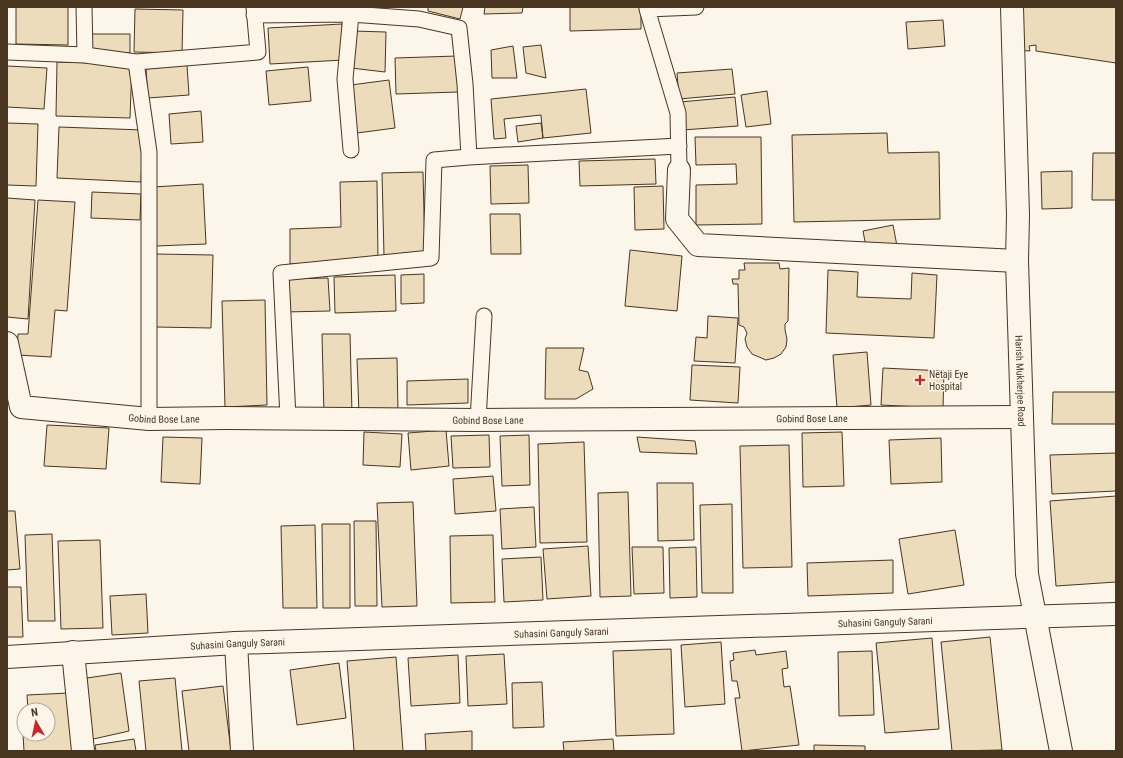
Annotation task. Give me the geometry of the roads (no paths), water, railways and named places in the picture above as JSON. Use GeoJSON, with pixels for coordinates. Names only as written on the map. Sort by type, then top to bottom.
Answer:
{"type":"FeatureCollection","features":[{"type":"Feature","properties":{"kind":"street","name":"Harish Mukherjee Road"},"geometry":{"type":"LineString","coordinates":[[1012,7],[1018,215],[1017,260],[1027,574],[1061,751]]}},
{"type":"Feature","properties":{"kind":"street"},"geometry":{"type":"LineString","coordinates":[[679,170],[677,219],[698,245],[1017,260]]}},
{"type":"Feature","properties":{"kind":"street","name":"Gobind Bose Lane"},"geometry":{"type":"LineString","coordinates":[[7,343],[20,407],[149,419],[288,418],[478,420],[1022,417]]}},
{"type":"Feature","properties":{"kind":"street","name":"Suhasini Ganguly Sarani"},"geometry":{"type":"LineString","coordinates":[[7,657],[236,643],[1116,614]]}},
{"type":"Feature","properties":{"kind":"street"},"geometry":{"type":"LineString","coordinates":[[236,643],[242,751]]}},
{"type":"Feature","properties":{"kind":"street"},"geometry":{"type":"LineString","coordinates":[[73,652],[83,751]]}},
{"type":"Feature","properties":{"kind":"lane"},"geometry":{"type":"LineString","coordinates":[[84,7],[85,55]]}},
{"type":"Feature","properties":{"kind":"lane"},"geometry":{"type":"LineString","coordinates":[[679,170],[678,113],[647,8],[696,7]]}},
{"type":"Feature","properties":{"kind":"lane"},"geometry":{"type":"LineString","coordinates":[[7,52],[85,55],[136,62],[258,52],[254,11],[351,14],[419,19],[459,28],[465,84],[469,157]]}},
{"type":"Feature","properties":{"kind":"lane"},"geometry":{"type":"LineString","coordinates":[[351,14],[345,79],[351,150]]}},
{"type":"Feature","properties":{"kind":"lane"},"geometry":{"type":"LineString","coordinates":[[136,62],[149,152],[149,419]]}},
{"type":"Feature","properties":{"kind":"lane"},"geometry":{"type":"LineString","coordinates":[[288,418],[281,273],[431,258],[434,160],[679,146]]}},
{"type":"Feature","properties":{"kind":"lane"},"geometry":{"type":"LineString","coordinates":[[478,420],[484,316]]}},
{"type":"Feature","properties":{"kind":"place","name":"Netaji Eye Hospital"},"geometry":{"type":"Point","coordinates":[920,380]}}]}
